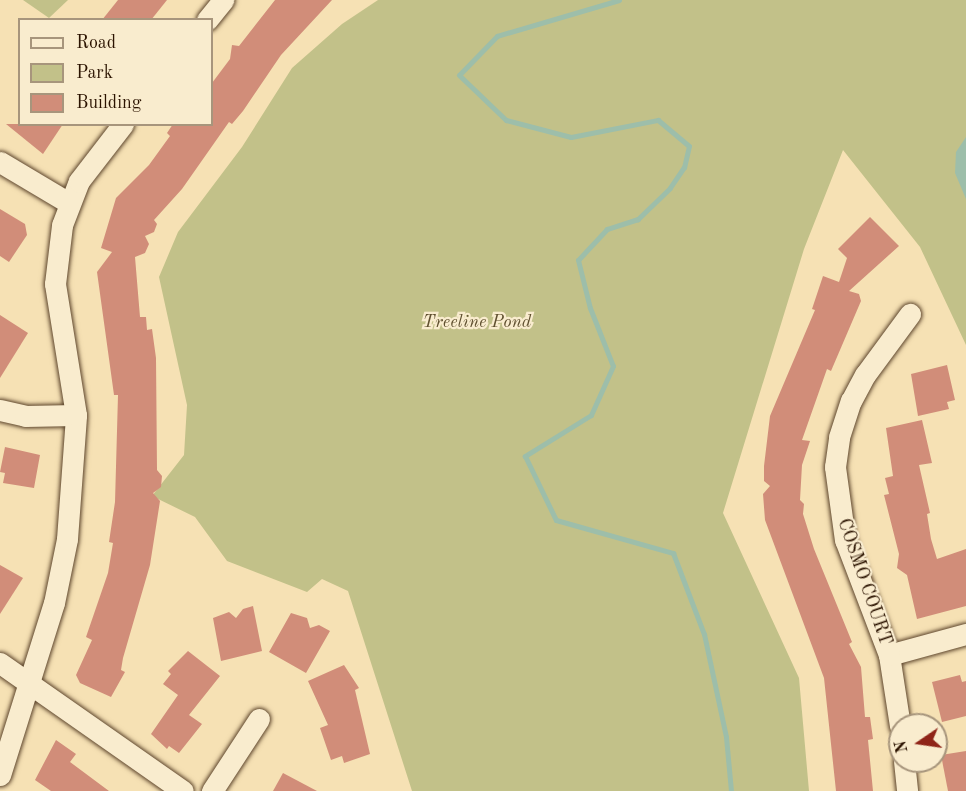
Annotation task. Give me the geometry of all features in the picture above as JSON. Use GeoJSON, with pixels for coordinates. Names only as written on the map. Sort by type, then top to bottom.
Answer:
{"type":"FeatureCollection","features":[{"type":"Feature","properties":{"kind":"street"},"geometry":{"type":"LineString","coordinates":[[209,18],[223,0]]}},
{"type":"Feature","properties":{"kind":"street"},"geometry":{"type":"LineString","coordinates":[[0,776],[30,684],[64,557],[76,415],[55,284],[62,225],[69,203],[80,181],[121,126]]}},
{"type":"Feature","properties":{"kind":"street"},"geometry":{"type":"LineString","coordinates":[[0,162],[69,203]]}},
{"type":"Feature","properties":{"kind":"street","name":"COSMO COURT"},"geometry":{"type":"LineString","coordinates":[[898,713],[889,655],[844,540],[835,467],[839,437],[851,401],[865,375],[910,314]]}},
{"type":"Feature","properties":{"kind":"street"},"geometry":{"type":"LineString","coordinates":[[0,410],[25,416],[76,415]]}},
{"type":"Feature","properties":{"kind":"street"},"geometry":{"type":"LineString","coordinates":[[889,655],[966,634]]}},
{"type":"Feature","properties":{"kind":"street"},"geometry":{"type":"LineString","coordinates":[[0,663],[183,791]]}},
{"type":"Feature","properties":{"kind":"street"},"geometry":{"type":"LineString","coordinates":[[212,791],[259,719]]}},
{"type":"Feature","properties":{"kind":"street"},"geometry":{"type":"LineString","coordinates":[[905,773],[907,791]]}},
{"type":"Feature","properties":{"kind":"green space"},"geometry":{"type":"Polygon","coordinates":[[[23,0],[68,0],[49,18],[23,0]]]}},
{"type":"Feature","properties":{"kind":"green space","name":"Treeline Pond"},"geometry":{"type":"Polygon","coordinates":[[[378,0],[966,0],[966,345],[920,247],[843,150],[804,249],[723,513],[799,678],[809,791],[412,791],[348,591],[322,579],[307,592],[227,561],[195,517],[152,496],[184,455],[187,405],[159,277],[178,232],[242,147],[292,68],[342,24],[378,0]]]}},
{"type":"Feature","properties":{"kind":"shaded area"},"geometry":{"type":"Polygon","coordinates":[[[966,137],[966,199],[955,173],[956,152],[966,137]]]}},
{"type":"Feature","properties":{"kind":"building"},"geometry":{"type":"Polygon","coordinates":[[[118,0],[167,0],[153,18],[104,18],[118,0]]]}},
{"type":"Feature","properties":{"kind":"building"},"geometry":{"type":"Polygon","coordinates":[[[275,0],[332,0],[281,55],[243,111],[232,124],[229,122],[182,189],[154,220],[157,224],[154,232],[145,236],[149,244],[145,253],[135,257],[140,317],[146,317],[147,330],[152,329],[156,358],[157,470],[162,476],[161,487],[153,493],[160,501],[150,565],[123,658],[121,670],[125,672],[111,697],[80,683],[76,675],[92,640],[86,637],[108,573],[113,543],[109,542],[115,502],[118,395],[114,395],[97,272],[112,252],[101,248],[116,198],[149,165],[170,136],[167,133],[172,126],[213,126],[213,82],[230,59],[232,45],[239,46],[275,0]]]}},
{"type":"Feature","properties":{"kind":"building"},"geometry":{"type":"Polygon","coordinates":[[[6,124],[62,126],[43,154],[6,124]]]}},
{"type":"Feature","properties":{"kind":"building"},"geometry":{"type":"Polygon","coordinates":[[[0,209],[25,224],[27,235],[9,262],[0,256],[0,209]]]}},
{"type":"Feature","properties":{"kind":"building"},"geometry":{"type":"Polygon","coordinates":[[[870,217],[899,246],[849,291],[859,294],[861,301],[831,371],[827,369],[802,440],[810,441],[802,465],[800,500],[804,504],[803,514],[814,549],[852,642],[849,644],[861,667],[865,717],[870,717],[873,739],[868,740],[873,791],[836,791],[824,678],[765,520],[763,494],[770,486],[764,481],[764,466],[770,416],[815,310],[812,309],[823,276],[839,282],[847,258],[838,249],[870,217]]]}},
{"type":"Feature","properties":{"kind":"building"},"geometry":{"type":"Polygon","coordinates":[[[0,315],[28,333],[0,378],[0,315]]]}},
{"type":"Feature","properties":{"kind":"building"},"geometry":{"type":"Polygon","coordinates":[[[947,365],[955,400],[947,402],[949,409],[918,416],[911,374],[947,365]]]}},
{"type":"Feature","properties":{"kind":"building"},"geometry":{"type":"Polygon","coordinates":[[[922,420],[932,463],[919,465],[930,513],[927,514],[931,539],[937,559],[966,549],[966,606],[917,619],[907,575],[897,568],[899,554],[884,495],[889,494],[885,478],[893,476],[886,428],[922,420]]]}},
{"type":"Feature","properties":{"kind":"building"},"geometry":{"type":"Polygon","coordinates":[[[5,447],[40,455],[34,488],[3,483],[5,473],[0,472],[5,447]]]}},
{"type":"Feature","properties":{"kind":"building"},"geometry":{"type":"Polygon","coordinates":[[[0,565],[23,578],[0,614],[0,565]]]}},
{"type":"Feature","properties":{"kind":"building"},"geometry":{"type":"Polygon","coordinates":[[[253,606],[262,651],[221,661],[213,618],[229,612],[236,618],[243,609],[253,606]]]}},
{"type":"Feature","properties":{"kind":"building"},"geometry":{"type":"Polygon","coordinates":[[[291,613],[307,618],[310,628],[319,625],[330,631],[306,673],[269,652],[291,613]]]}},
{"type":"Feature","properties":{"kind":"building"},"geometry":{"type":"Polygon","coordinates":[[[188,651],[220,676],[189,715],[202,724],[179,753],[169,746],[167,749],[151,734],[178,695],[163,684],[171,674],[168,671],[188,651]]]}},
{"type":"Feature","properties":{"kind":"building"},"geometry":{"type":"Polygon","coordinates":[[[344,665],[359,688],[355,690],[370,754],[344,763],[342,756],[331,760],[320,728],[328,725],[308,681],[344,665]]]}},
{"type":"Feature","properties":{"kind":"building"},"geometry":{"type":"Polygon","coordinates":[[[960,675],[962,682],[966,681],[966,716],[948,720],[948,713],[940,713],[932,682],[960,675]]]}},
{"type":"Feature","properties":{"kind":"building"},"geometry":{"type":"Polygon","coordinates":[[[56,740],[76,754],[70,762],[109,791],[51,791],[35,780],[56,740]]]}},
{"type":"Feature","properties":{"kind":"building"},"geometry":{"type":"Polygon","coordinates":[[[966,751],[966,791],[948,791],[944,773],[948,773],[948,754],[966,751]]]}},
{"type":"Feature","properties":{"kind":"building"},"geometry":{"type":"Polygon","coordinates":[[[283,773],[317,791],[273,791],[283,773]]]}},
{"type":"Feature","properties":{"kind":"waterway"},"geometry":{"type":"LineString","coordinates":[[619,0],[497,36],[459,75],[506,120],[571,137],[658,120],[689,146],[684,167],[670,188],[638,219],[607,229],[578,260],[590,308],[613,366],[591,415],[525,456],[556,520],[673,553],[704,634],[726,737],[731,791]]}}]}
